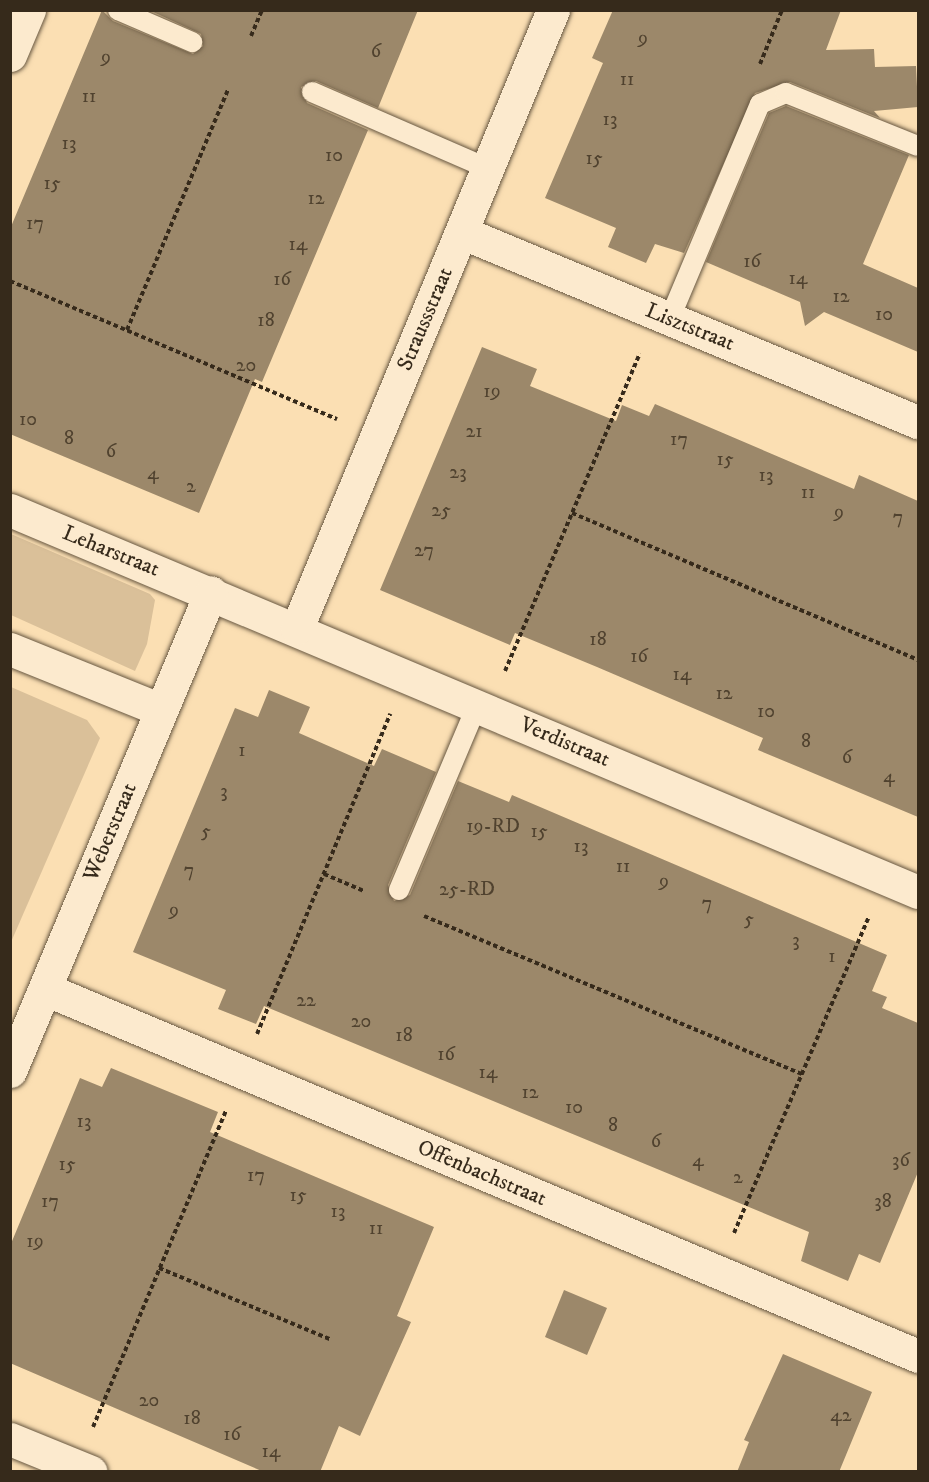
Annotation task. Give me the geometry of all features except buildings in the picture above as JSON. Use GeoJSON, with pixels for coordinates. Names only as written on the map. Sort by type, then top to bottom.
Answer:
{"type":"FeatureCollection","features":[{"type":"Feature","properties":{"kind":"street"},"geometry":{"type":"LineString","coordinates":[[10,55],[29,10]]}},
{"type":"Feature","properties":{"kind":"street","name":"Straussstraat"},"geometry":{"type":"LineString","coordinates":[[297,628],[553,10]]}},
{"type":"Feature","properties":{"kind":"street","name":"Lisztstraat"},"geometry":{"type":"LineString","coordinates":[[462,232],[918,422]]}},
{"type":"Feature","properties":{"kind":"street","name":"Leharstraat"},"geometry":{"type":"LineString","coordinates":[[10,510],[211,592]]}},
{"type":"Feature","properties":{"kind":"street","name":"Verdistraat"},"geometry":{"type":"LineString","coordinates":[[211,592],[918,892]]}},
{"type":"Feature","properties":{"kind":"street","name":"Weberstraat"},"geometry":{"type":"LineString","coordinates":[[10,1071],[211,592]]}},
{"type":"Feature","properties":{"kind":"street"},"geometry":{"type":"LineString","coordinates":[[10,649],[161,710]]}},
{"type":"Feature","properties":{"kind":"street","name":"Offenbachstraat"},"geometry":{"type":"LineString","coordinates":[[45,989],[918,1356]]}},
{"type":"Feature","properties":{"kind":"street"},"geometry":{"type":"LineString","coordinates":[[10,1439],[91,1472]]}},
{"type":"Feature","properties":{"kind":"lane"},"geometry":{"type":"LineString","coordinates":[[118,10],[192,42]]}},
{"type":"Feature","properties":{"kind":"lane"},"geometry":{"type":"LineString","coordinates":[[312,92],[487,168]]}},
{"type":"Feature","properties":{"kind":"lane"},"geometry":{"type":"LineString","coordinates":[[663,316],[760,104],[786,93],[918,146]]}},
{"type":"Feature","properties":{"kind":"lane"},"geometry":{"type":"LineString","coordinates":[[399,890],[483,707]]}},
{"type":"Feature","properties":{"kind":"path"},"geometry":{"type":"LineString","coordinates":[[251,36],[262,10]]}},
{"type":"Feature","properties":{"kind":"path"},"geometry":{"type":"LineString","coordinates":[[760,104],[759,67],[782,10]]}},
{"type":"Feature","properties":{"kind":"path"},"geometry":{"type":"LineString","coordinates":[[128,330],[228,90]]}},
{"type":"Feature","properties":{"kind":"path"},"geometry":{"type":"LineString","coordinates":[[10,281],[376,436]]}},
{"type":"Feature","properties":{"kind":"path"},"geometry":{"type":"LineString","coordinates":[[483,707],[663,316]]}},
{"type":"Feature","properties":{"kind":"path"},"geometry":{"type":"LineString","coordinates":[[572,513],[918,660]]}},
{"type":"Feature","properties":{"kind":"path"},"geometry":{"type":"LineString","coordinates":[[324,874],[367,892]]}},
{"type":"Feature","properties":{"kind":"path"},"geometry":{"type":"LineString","coordinates":[[718,1272],[886,878]]}},
{"type":"Feature","properties":{"kind":"path"},"geometry":{"type":"LineString","coordinates":[[421,915],[802,1074]]}},
{"type":"Feature","properties":{"kind":"path"},"geometry":{"type":"LineString","coordinates":[[159,1268],[332,1340]]}},
{"type":"Feature","properties":{"kind":"shaded area"},"geometry":{"type":"Polygon","coordinates":[[[11,534],[150,594],[155,600],[147,644],[135,671],[11,615],[11,534]]]}},
{"type":"Feature","properties":{"kind":"shaded area"},"geometry":{"type":"Polygon","coordinates":[[[11,687],[87,720],[100,738],[11,942],[11,687]]]}}]}
